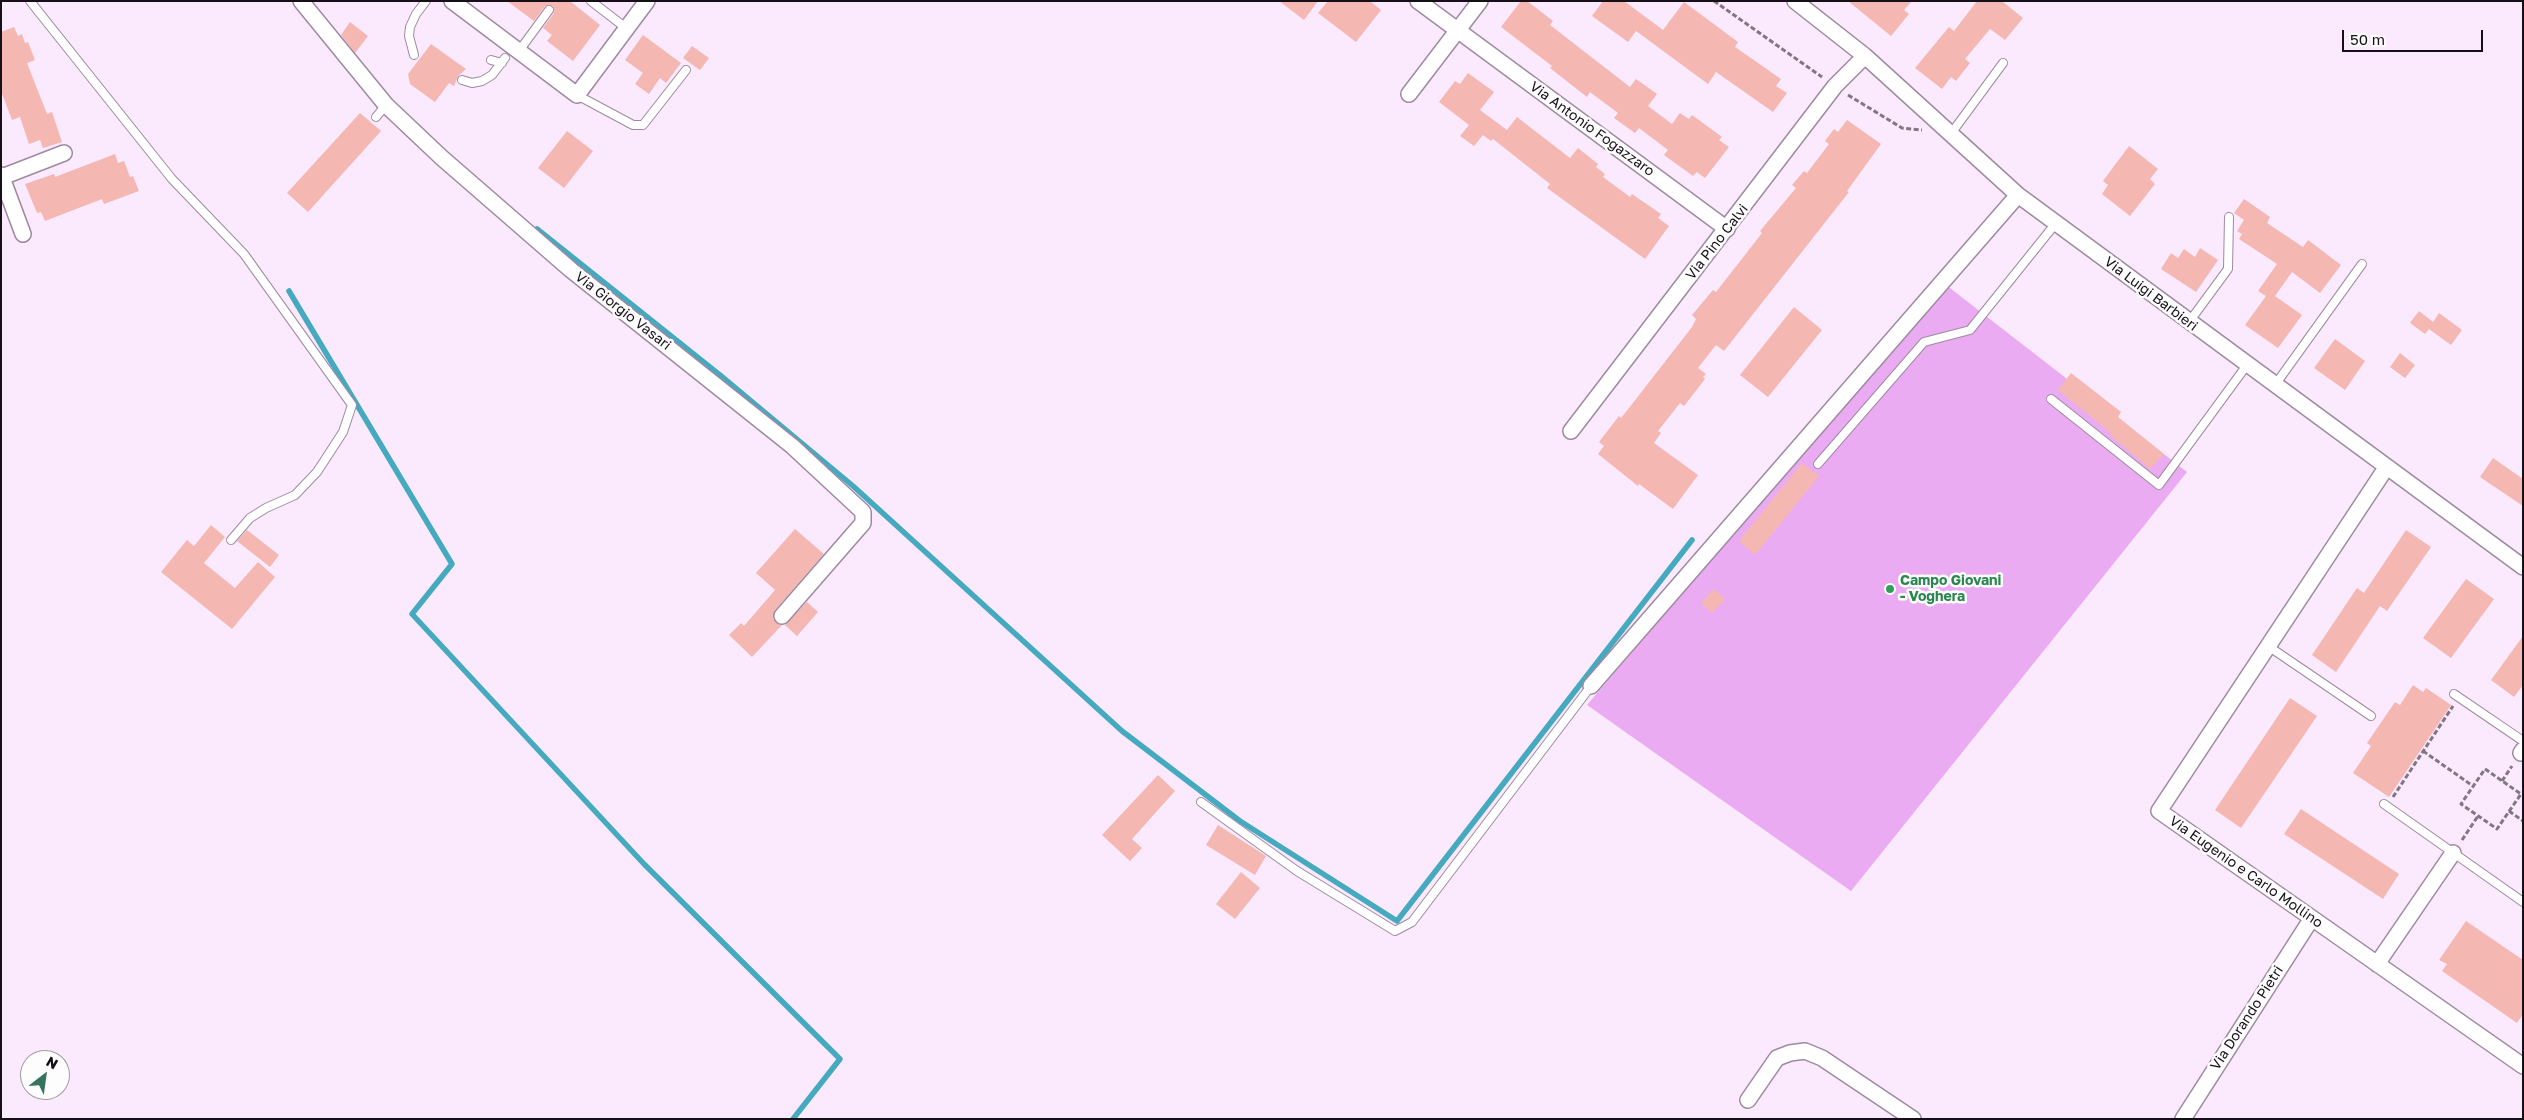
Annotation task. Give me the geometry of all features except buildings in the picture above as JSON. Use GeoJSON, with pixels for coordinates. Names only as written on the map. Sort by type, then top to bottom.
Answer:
{"type":"FeatureCollection","features":[{"type":"Feature","properties":{"kind":"street","name":"Via Giorgio Vasari"},"geometry":{"type":"LineString","coordinates":[[301,1],[386,105],[441,157],[571,270],[792,446],[863,512],[863,523],[782,616]]}},
{"type":"Feature","properties":{"kind":"street"},"geometry":{"type":"LineString","coordinates":[[452,1],[510,55],[577,95],[647,1]]}},
{"type":"Feature","properties":{"kind":"street","name":"Via Antonio Fogazzaro"},"geometry":{"type":"LineString","coordinates":[[1418,1],[1727,229]]}},
{"type":"Feature","properties":{"kind":"street"},"geometry":{"type":"LineString","coordinates":[[1409,94],[1480,1]]}},
{"type":"Feature","properties":{"kind":"street","name":"Via Luigi Barbieri"},"geometry":{"type":"LineString","coordinates":[[1795,1],[1865,56],[2018,195],[2386,468],[2523,567]]}},
{"type":"Feature","properties":{"kind":"street","name":"Via Pino Calvi"},"geometry":{"type":"LineString","coordinates":[[1571,431],[1727,229],[1834,86],[1865,56]]}},
{"type":"Feature","properties":{"kind":"street"},"geometry":{"type":"LineString","coordinates":[[23,234],[2,176],[64,153]]}},
{"type":"Feature","properties":{"kind":"street"},"geometry":{"type":"LineString","coordinates":[[1591,686],[2018,195]]}},
{"type":"Feature","properties":{"kind":"street","name":"Via Eugenio e Carlo Mollino"},"geometry":{"type":"LineString","coordinates":[[2386,468],[2159,811],[2523,1066]]}},
{"type":"Feature","properties":{"kind":"street"},"geometry":{"type":"LineString","coordinates":[[2377,964],[2453,852]]}},
{"type":"Feature","properties":{"kind":"street","name":"Via Dorando Pietri"},"geometry":{"type":"LineString","coordinates":[[2183,1119],[2312,918]]}},
{"type":"Feature","properties":{"kind":"street"},"geometry":{"type":"LineString","coordinates":[[1748,1100],[1777,1058],[1790,1053],[1805,1051],[1822,1058],[1913,1119]]}},
{"type":"Feature","properties":{"kind":"lane"},"geometry":{"type":"LineString","coordinates":[[30,1],[172,179],[244,254],[352,406],[343,432],[317,472],[295,495],[266,508],[250,518],[231,540]]}},
{"type":"Feature","properties":{"kind":"lane"},"geometry":{"type":"LineString","coordinates":[[414,55],[409,36],[410,27],[426,1]]}},
{"type":"Feature","properties":{"kind":"lane"},"geometry":{"type":"LineString","coordinates":[[591,1],[626,28]]}},
{"type":"Feature","properties":{"kind":"lane"},"geometry":{"type":"LineString","coordinates":[[462,80],[472,83],[482,81],[492,75],[549,10]]}},
{"type":"Feature","properties":{"kind":"lane"},"geometry":{"type":"LineString","coordinates":[[491,60],[510,55]]}},
{"type":"Feature","properties":{"kind":"lane"},"geometry":{"type":"LineString","coordinates":[[1950,135],[2004,63]]}},
{"type":"Feature","properties":{"kind":"lane"},"geometry":{"type":"LineString","coordinates":[[577,95],[633,125],[643,125],[686,70]]}},
{"type":"Feature","properties":{"kind":"lane"},"geometry":{"type":"LineString","coordinates":[[376,116],[386,105]]}},
{"type":"Feature","properties":{"kind":"lane"},"geometry":{"type":"LineString","coordinates":[[2189,322],[2228,269],[2229,217]]}},
{"type":"Feature","properties":{"kind":"lane"},"geometry":{"type":"LineString","coordinates":[[1818,464],[1924,342],[1970,330],[2056,223]]}},
{"type":"Feature","properties":{"kind":"lane"},"geometry":{"type":"LineString","coordinates":[[2275,385],[2362,264]]}},
{"type":"Feature","properties":{"kind":"lane"},"geometry":{"type":"LineString","coordinates":[[2051,399],[2159,485],[2247,365]]}},
{"type":"Feature","properties":{"kind":"lane"},"geometry":{"type":"LineString","coordinates":[[2268,646],[2371,716]]}},
{"type":"Feature","properties":{"kind":"lane"},"geometry":{"type":"LineString","coordinates":[[1201,802],[1297,871],[1395,931],[1412,922],[1591,686]]}},
{"type":"Feature","properties":{"kind":"lane"},"geometry":{"type":"LineString","coordinates":[[2457,696],[2522,748]]}},
{"type":"Feature","properties":{"kind":"lane"},"geometry":{"type":"LineString","coordinates":[[2386,805],[2523,902]]}},
{"type":"Feature","properties":{"kind":"path"},"geometry":{"type":"LineString","coordinates":[[1714,1],[1834,86],[1902,128],[1924,130]]}},
{"type":"Feature","properties":{"kind":"path"},"geometry":{"type":"LineString","coordinates":[[2386,805],[2423,751],[2457,696]]}},
{"type":"Feature","properties":{"kind":"path"},"geometry":{"type":"LineString","coordinates":[[2423,751],[2473,786]]}},
{"type":"Feature","properties":{"kind":"path"},"geometry":{"type":"LineString","coordinates":[[2485,769],[2521,794],[2509,811],[2497,828],[2461,804],[2485,769]]}},
{"type":"Feature","properties":{"kind":"path"},"geometry":{"type":"LineString","coordinates":[[2509,811],[2523,821]]}},
{"type":"Feature","properties":{"kind":"path"},"geometry":{"type":"LineString","coordinates":[[2453,852],[2478,816]]}},
{"type":"Feature","properties":{"kind":"shaded area","name":"Campo Giovani - Voghera"},"geometry":{"type":"Polygon","coordinates":[[[1946,285],[2187,472],[1851,891],[1587,705],[1946,285]]]}},
{"type":"Feature","properties":{"kind":"waterway"},"geometry":{"type":"LineString","coordinates":[[537,229],[721,376],[853,486],[1122,731],[1240,821],[1397,921],[1692,540]]}},
{"type":"Feature","properties":{"kind":"waterway"},"geometry":{"type":"LineString","coordinates":[[289,291],[452,564],[412,614],[644,864],[840,1059],[793,1119]]}},
{"type":"Feature","properties":{"kind":"place","name":"Campo Giovani - Voghera"},"geometry":{"type":"Point","coordinates":[1890,589]}}]}
